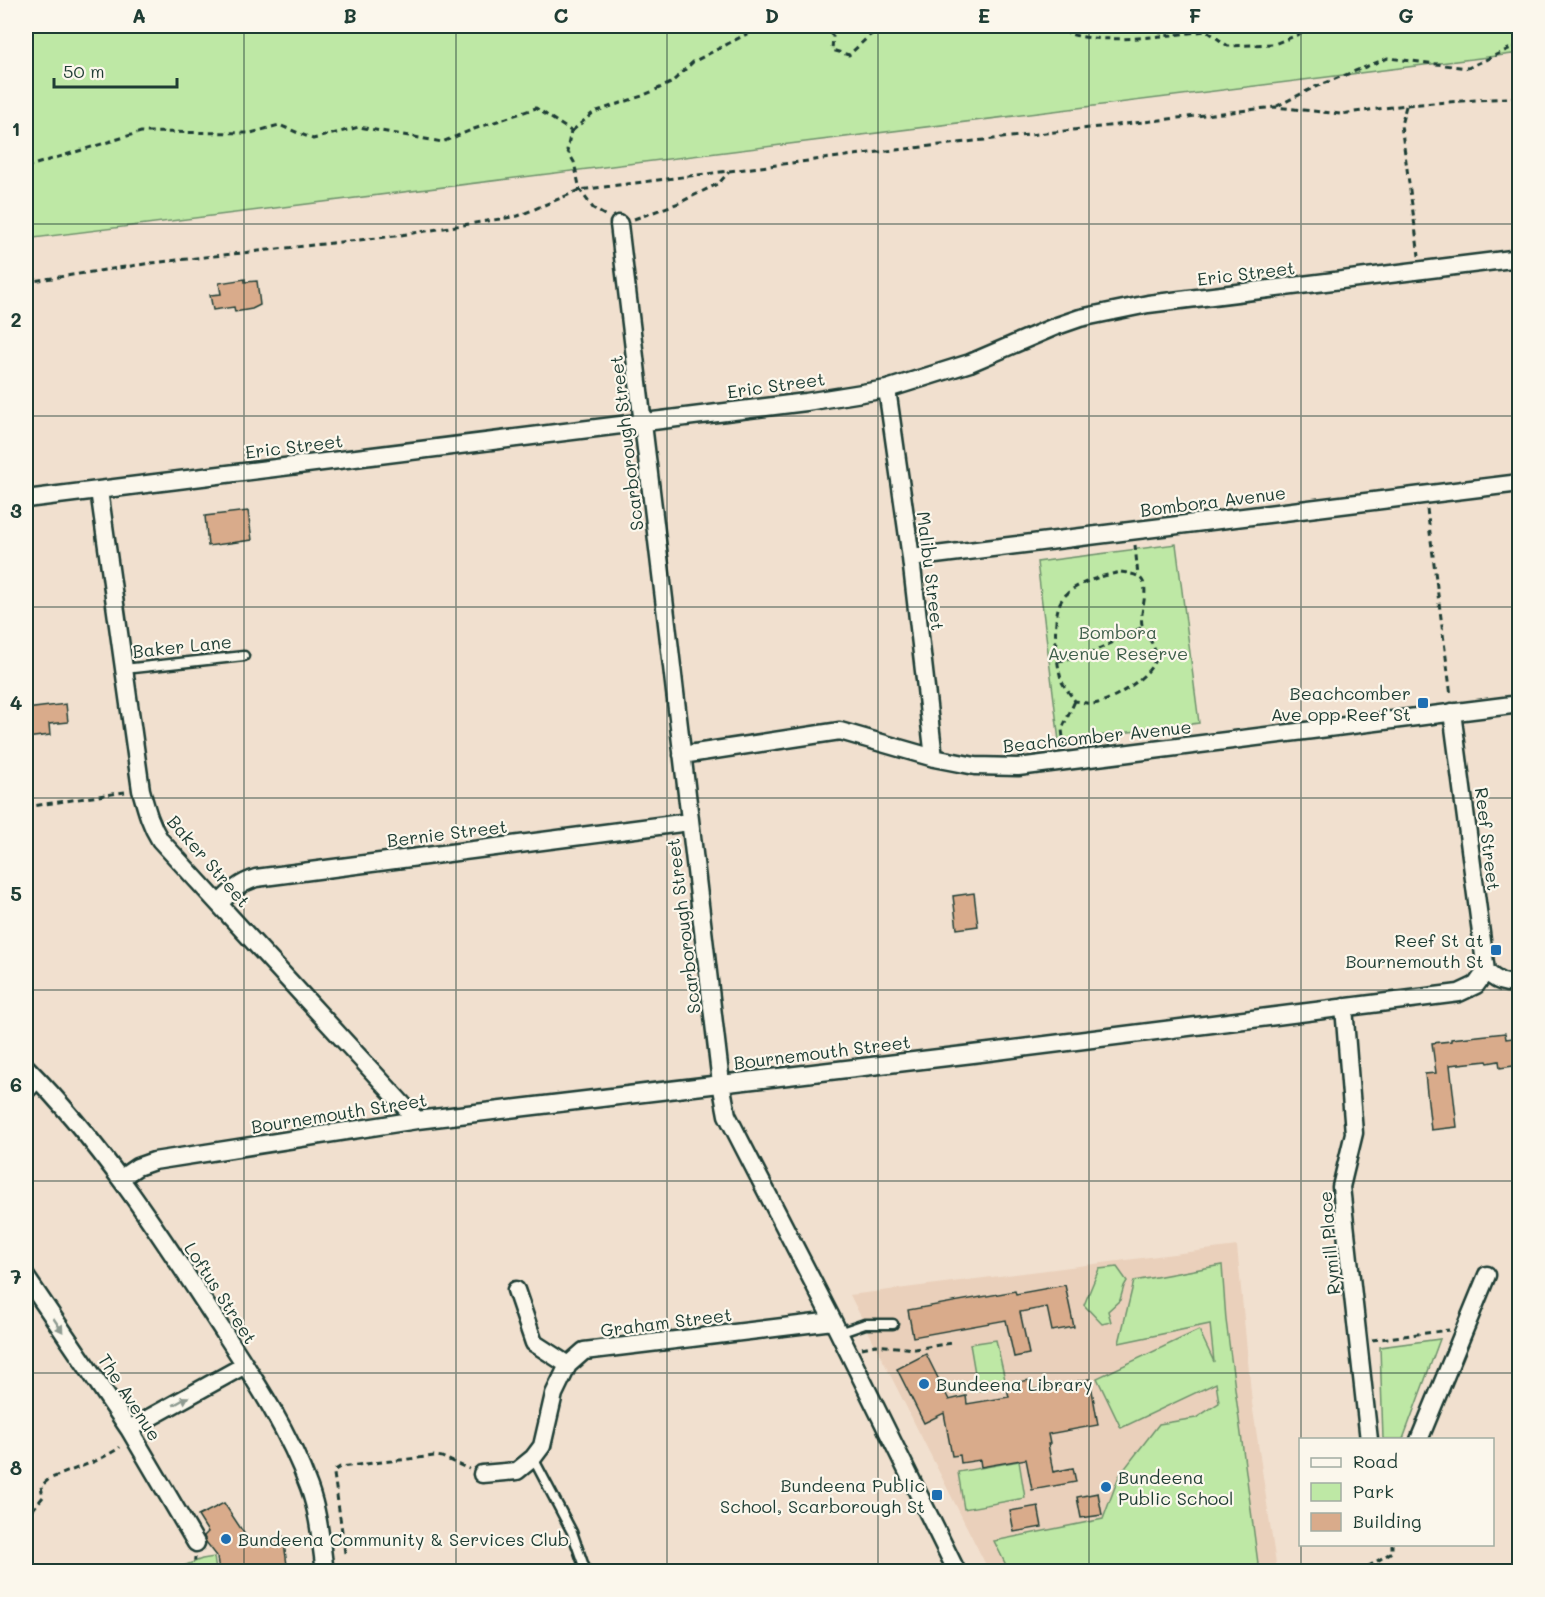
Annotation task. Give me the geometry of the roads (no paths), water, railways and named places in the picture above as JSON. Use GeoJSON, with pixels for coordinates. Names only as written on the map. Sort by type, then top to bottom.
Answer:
{"type":"FeatureCollection","features":[{"type":"Feature","properties":{"kind":"street","name":"Scarborough Street"},"geometry":{"type":"LineString","coordinates":[[619,224],[644,422],[689,822],[727,1115],[836,1327],[957,1572]]}},
{"type":"Feature","properties":{"kind":"street","name":"Eric Street"},"geometry":{"type":"LineString","coordinates":[[26,499],[806,402],[887,389],[970,363],[1080,318],[1148,304],[1520,258]]}},
{"type":"Feature","properties":{"kind":"street","name":"Malibu Street"},"geometry":{"type":"LineString","coordinates":[[887,389],[911,558],[934,758]]}},
{"type":"Feature","properties":{"kind":"street","name":"Bombora Avenue"},"geometry":{"type":"LineString","coordinates":[[911,558],[1520,483]]}},
{"type":"Feature","properties":{"kind":"street","name":"Baker Street"},"geometry":{"type":"LineString","coordinates":[[99,490],[141,790],[147,815],[160,840],[417,1119]]}},
{"type":"Feature","properties":{"kind":"street","name":"Beachcomber Avenue"},"geometry":{"type":"LineString","coordinates":[[682,755],[840,731],[934,758],[975,766],[1018,767],[1520,704]]}},
{"type":"Feature","properties":{"kind":"street","name":"Reef Street"},"geometry":{"type":"LineString","coordinates":[[1452,712],[1486,971]]}},
{"type":"Feature","properties":{"kind":"street","name":"Bernie Street"},"geometry":{"type":"LineString","coordinates":[[219,904],[234,889],[256,878],[689,822]]}},
{"type":"Feature","properties":{"kind":"street"},"geometry":{"type":"LineString","coordinates":[[1486,971],[1495,979],[1510,984],[1520,983]]}},
{"type":"Feature","properties":{"kind":"street","name":"Bournemouth Street"},"geometry":{"type":"LineString","coordinates":[[121,1178],[137,1167],[154,1161],[417,1119],[1005,1050],[1459,993],[1476,985],[1486,971]]}},
{"type":"Feature","properties":{"kind":"street","name":"Rymill Place"},"geometry":{"type":"LineString","coordinates":[[1344,1007],[1354,1133],[1341,1187],[1369,1438]]}},
{"type":"Feature","properties":{"kind":"street","name":"Loftus Street"},"geometry":{"type":"LineString","coordinates":[[30,1079],[69,1113],[121,1178],[245,1365],[280,1424],[309,1487],[316,1514],[325,1572]]}},
{"type":"Feature","properties":{"kind":"street"},"geometry":{"type":"LineString","coordinates":[[1420,1438],[1487,1275]]}},
{"type":"Feature","properties":{"kind":"street","name":"The Avenue"},"geometry":{"type":"LineString","coordinates":[[26,1277],[129,1429],[196,1543]]}},
{"type":"Feature","properties":{"kind":"street"},"geometry":{"type":"LineString","coordinates":[[482,1474],[517,1471],[533,1458],[542,1446],[554,1394],[568,1365],[534,1343],[516,1290]]}},
{"type":"Feature","properties":{"kind":"street","name":"Graham Street"},"geometry":{"type":"LineString","coordinates":[[568,1365],[584,1352],[836,1327]]}},
{"type":"Feature","properties":{"kind":"street"},"geometry":{"type":"LineString","coordinates":[[129,1429],[245,1365]]}},
{"type":"Feature","properties":{"kind":"lane","name":"Baker Lane"},"geometry":{"type":"LineString","coordinates":[[124,669],[244,656]]}},
{"type":"Feature","properties":{"kind":"lane"},"geometry":{"type":"LineString","coordinates":[[836,1327],[893,1324]]}},
{"type":"Feature","properties":{"kind":"lane"},"geometry":{"type":"LineString","coordinates":[[533,1458],[572,1532],[586,1572]]}},
{"type":"Feature","properties":{"kind":"place","name":"Beachcomber Ave opp Reef St"},"geometry":{"type":"Point","coordinates":[1423,703]}},
{"type":"Feature","properties":{"kind":"place","name":"Reef St at Bournemouth St"},"geometry":{"type":"Point","coordinates":[1496,950]}},
{"type":"Feature","properties":{"kind":"place","name":"Bundeena Library"},"geometry":{"type":"Point","coordinates":[924,1384]}},
{"type":"Feature","properties":{"kind":"place","name":"Bundeena Public School"},"geometry":{"type":"Point","coordinates":[1106,1487]}},
{"type":"Feature","properties":{"kind":"place","name":"Bundeena Public School, Scarborough St"},"geometry":{"type":"Point","coordinates":[937,1495]}},
{"type":"Feature","properties":{"kind":"place","name":"Bundeena Community & Services Club"},"geometry":{"type":"Point","coordinates":[226,1539]}},
{"type":"Feature","properties":{"kind":"park label","name":"Bombora Avenue Reserve"},"geometry":{"type":"Point","coordinates":[1118,642]}}]}
